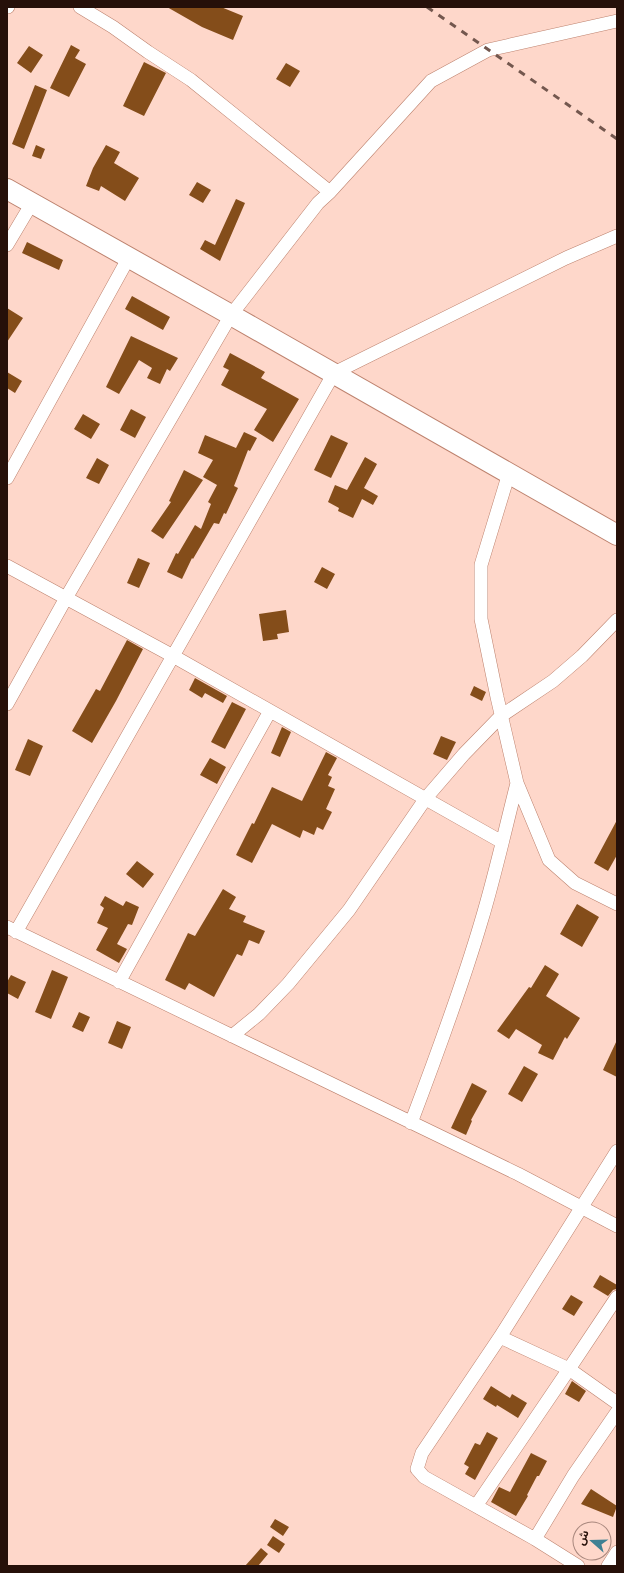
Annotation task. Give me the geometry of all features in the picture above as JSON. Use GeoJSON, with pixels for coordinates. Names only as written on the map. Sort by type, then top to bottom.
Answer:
{"type":"FeatureCollection","features":[{"type":"Feature","properties":{"kind":"main road"},"geometry":{"type":"LineString","coordinates":[[7,189],[334,373],[617,535]]}},
{"type":"Feature","properties":{"kind":"street"},"geometry":{"type":"LineString","coordinates":[[80,7],[113,27],[191,80],[330,192]]}},
{"type":"Feature","properties":{"kind":"street"},"geometry":{"type":"LineString","coordinates":[[7,704],[66,598],[231,315],[318,203],[330,192],[431,81],[488,50],[617,21]]}},
{"type":"Feature","properties":{"kind":"street"},"geometry":{"type":"LineString","coordinates":[[7,245],[32,203]]}},
{"type":"Feature","properties":{"kind":"street"},"geometry":{"type":"LineString","coordinates":[[617,236],[559,261],[334,373],[173,656],[12,929],[518,1174],[617,1226]]}},
{"type":"Feature","properties":{"kind":"street"},"geometry":{"type":"LineString","coordinates":[[7,478],[129,257]]}},
{"type":"Feature","properties":{"kind":"street"},"geometry":{"type":"LineString","coordinates":[[509,473],[482,565],[481,619],[501,716],[518,783],[549,860],[575,883],[617,904]]}},
{"type":"Feature","properties":{"kind":"street"},"geometry":{"type":"LineString","coordinates":[[7,566],[173,656],[502,842]]}},
{"type":"Feature","properties":{"kind":"street"},"geometry":{"type":"LineString","coordinates":[[232,1036],[259,1014],[288,984],[349,910],[426,798],[464,754],[501,716],[553,681],[582,656],[617,620]]}},
{"type":"Feature","properties":{"kind":"street"},"geometry":{"type":"LineString","coordinates":[[119,982],[270,711]]}},
{"type":"Feature","properties":{"kind":"street"},"geometry":{"type":"LineString","coordinates":[[411,1123],[450,1022],[462,986],[482,921],[518,783]]}},
{"type":"Feature","properties":{"kind":"street"},"geometry":{"type":"LineString","coordinates":[[578,1566],[535,1539],[424,1477],[417,1469],[422,1453],[500,1337],[617,1151]]}},
{"type":"Feature","properties":{"kind":"street"},"geometry":{"type":"LineString","coordinates":[[476,1506],[570,1369],[617,1297]]}},
{"type":"Feature","properties":{"kind":"street"},"geometry":{"type":"LineString","coordinates":[[500,1337],[570,1369],[617,1403]]}},
{"type":"Feature","properties":{"kind":"street"},"geometry":{"type":"LineString","coordinates":[[535,1539],[573,1476],[617,1412]]}},
{"type":"Feature","properties":{"kind":"street"},"geometry":{"type":"LineString","coordinates":[[608,1566],[617,1552]]}},
{"type":"Feature","properties":{"kind":"building"},"geometry":{"type":"Polygon","coordinates":[[[167,7],[221,7],[243,16],[233,40],[202,27],[167,7]]]}},
{"type":"Feature","properties":{"kind":"building"},"geometry":{"type":"Polygon","coordinates":[[[71,45],[80,50],[75,58],[86,64],[69,97],[50,88],[71,45]]]}},
{"type":"Feature","properties":{"kind":"building"},"geometry":{"type":"Polygon","coordinates":[[[29,46],[43,55],[31,73],[17,63],[29,46]]]}},
{"type":"Feature","properties":{"kind":"building"},"geometry":{"type":"Polygon","coordinates":[[[144,62],[166,73],[144,116],[123,106],[144,62]]]}},
{"type":"Feature","properties":{"kind":"building"},"geometry":{"type":"Polygon","coordinates":[[[286,63],[300,71],[290,87],[276,79],[286,63]]]}},
{"type":"Feature","properties":{"kind":"building"},"geometry":{"type":"Polygon","coordinates":[[[35,85],[47,90],[24,149],[12,144],[35,85]]]}},
{"type":"Feature","properties":{"kind":"building"},"geometry":{"type":"Polygon","coordinates":[[[36,145],[45,149],[41,159],[32,156],[36,145]]]}},
{"type":"Feature","properties":{"kind":"building"},"geometry":{"type":"Polygon","coordinates":[[[106,145],[120,152],[114,163],[139,178],[125,201],[101,186],[99,191],[86,186],[93,168],[106,145]]]}},
{"type":"Feature","properties":{"kind":"building"},"geometry":{"type":"Polygon","coordinates":[[[197,182],[211,190],[203,203],[189,195],[197,182]]]}},
{"type":"Feature","properties":{"kind":"building"},"geometry":{"type":"Polygon","coordinates":[[[236,199],[245,203],[220,261],[200,249],[205,240],[215,245],[236,199]]]}},
{"type":"Feature","properties":{"kind":"building"},"geometry":{"type":"Polygon","coordinates":[[[27,242],[63,260],[59,270],[22,253],[27,242]]]}},
{"type":"Feature","properties":{"kind":"building"},"geometry":{"type":"Polygon","coordinates":[[[132,296],[170,317],[163,330],[125,309],[132,296]]]}},
{"type":"Feature","properties":{"kind":"building"},"geometry":{"type":"Polygon","coordinates":[[[7,308],[23,318],[7,342],[7,308]]]}},
{"type":"Feature","properties":{"kind":"building"},"geometry":{"type":"Polygon","coordinates":[[[131,336],[178,358],[170,371],[167,369],[160,384],[147,378],[152,368],[139,360],[119,394],[106,387],[131,336]]]}},
{"type":"Feature","properties":{"kind":"building"},"geometry":{"type":"Polygon","coordinates":[[[230,353],[265,372],[261,378],[299,399],[273,442],[254,430],[267,409],[221,385],[229,370],[223,367],[230,353]]]}},
{"type":"Feature","properties":{"kind":"building"},"geometry":{"type":"Polygon","coordinates":[[[7,372],[22,381],[15,393],[7,388],[7,372]]]}},
{"type":"Feature","properties":{"kind":"building"},"geometry":{"type":"Polygon","coordinates":[[[131,409],[146,417],[135,438],[120,430],[131,409]]]}},
{"type":"Feature","properties":{"kind":"building"},"geometry":{"type":"Polygon","coordinates":[[[83,414],[100,424],[91,439],[74,429],[83,414]]]}},
{"type":"Feature","properties":{"kind":"building"},"geometry":{"type":"Polygon","coordinates":[[[244,432],[257,438],[250,451],[248,450],[234,486],[238,488],[226,514],[224,513],[219,524],[214,523],[193,559],[192,558],[182,579],[167,572],[176,553],[178,554],[195,525],[201,529],[211,504],[208,502],[217,485],[203,477],[213,460],[198,453],[205,435],[236,448],[244,432]]]}},
{"type":"Feature","properties":{"kind":"building"},"geometry":{"type":"Polygon","coordinates":[[[331,435],[348,443],[331,478],[314,470],[331,435]]]}},
{"type":"Feature","properties":{"kind":"building"},"geometry":{"type":"Polygon","coordinates":[[[365,457],[377,464],[364,488],[378,496],[373,505],[362,499],[353,518],[338,511],[339,508],[328,502],[335,485],[347,490],[365,457]]]}},
{"type":"Feature","properties":{"kind":"building"},"geometry":{"type":"Polygon","coordinates":[[[97,458],[109,465],[99,484],[86,478],[97,458]]]}},
{"type":"Feature","properties":{"kind":"building"},"geometry":{"type":"Polygon","coordinates":[[[184,470],[203,480],[163,539],[151,531],[171,502],[169,501],[184,470]]]}},
{"type":"Feature","properties":{"kind":"building"},"geometry":{"type":"Polygon","coordinates":[[[138,558],[150,563],[139,588],[127,583],[138,558]]]}},
{"type":"Feature","properties":{"kind":"building"},"geometry":{"type":"Polygon","coordinates":[[[322,567],[335,574],[327,589],[314,582],[322,567]]]}},
{"type":"Feature","properties":{"kind":"building"},"geometry":{"type":"Polygon","coordinates":[[[286,610],[289,632],[277,634],[278,639],[263,641],[259,614],[286,610]]]}},
{"type":"Feature","properties":{"kind":"building"},"geometry":{"type":"Polygon","coordinates":[[[127,640],[143,649],[92,743],[72,731],[96,689],[100,691],[127,640]]]}},
{"type":"Feature","properties":{"kind":"building"},"geometry":{"type":"Polygon","coordinates":[[[195,678],[227,696],[223,703],[205,693],[202,698],[189,690],[195,678]]]}},
{"type":"Feature","properties":{"kind":"building"},"geometry":{"type":"Polygon","coordinates":[[[474,686],[486,692],[482,701],[470,695],[474,686]]]}},
{"type":"Feature","properties":{"kind":"building"},"geometry":{"type":"Polygon","coordinates":[[[232,702],[246,709],[225,749],[211,742],[232,702]]]}},
{"type":"Feature","properties":{"kind":"building"},"geometry":{"type":"Polygon","coordinates":[[[282,727],[291,732],[280,757],[271,753],[282,727]]]}},
{"type":"Feature","properties":{"kind":"building"},"geometry":{"type":"Polygon","coordinates":[[[441,736],[456,742],[447,760],[433,754],[441,736]]]}},
{"type":"Feature","properties":{"kind":"building"},"geometry":{"type":"Polygon","coordinates":[[[28,739],[43,746],[30,776],[15,770],[28,739]]]}},
{"type":"Feature","properties":{"kind":"building"},"geometry":{"type":"Polygon","coordinates":[[[326,752],[337,758],[328,775],[332,777],[328,786],[335,789],[326,809],[332,812],[323,830],[317,827],[314,835],[303,830],[300,838],[272,824],[252,863],[236,855],[252,823],[254,824],[272,787],[302,801],[326,752]]]}},
{"type":"Feature","properties":{"kind":"building"},"geometry":{"type":"Polygon","coordinates":[[[210,758],[226,767],[217,784],[200,775],[210,758]]]}},
{"type":"Feature","properties":{"kind":"building"},"geometry":{"type":"Polygon","coordinates":[[[617,820],[617,855],[608,871],[594,863],[617,820]]]}},
{"type":"Feature","properties":{"kind":"building"},"geometry":{"type":"Polygon","coordinates":[[[137,861],[154,874],[143,888],[126,874],[137,861]]]}},
{"type":"Feature","properties":{"kind":"building"},"geometry":{"type":"Polygon","coordinates":[[[223,889],[236,897],[229,909],[246,916],[243,922],[265,931],[259,944],[249,940],[242,956],[237,954],[214,997],[189,983],[185,990],[165,980],[188,933],[195,936],[223,889]]]}},
{"type":"Feature","properties":{"kind":"building"},"geometry":{"type":"Polygon","coordinates":[[[105,896],[123,906],[126,901],[139,907],[132,925],[128,924],[117,944],[127,949],[119,963],[96,950],[108,928],[97,923],[104,908],[100,905],[105,896]]]}},
{"type":"Feature","properties":{"kind":"building"},"geometry":{"type":"Polygon","coordinates":[[[577,904],[599,917],[582,947],[560,934],[577,904]]]}},
{"type":"Feature","properties":{"kind":"building"},"geometry":{"type":"Polygon","coordinates":[[[545,965],[559,974],[546,996],[580,1018],[567,1039],[565,1037],[553,1060],[538,1053],[542,1045],[516,1029],[509,1039],[497,1031],[529,987],[531,988],[545,965]]]}},
{"type":"Feature","properties":{"kind":"building"},"geometry":{"type":"Polygon","coordinates":[[[52,970],[68,977],[51,1019],[35,1012],[52,970]]]}},
{"type":"Feature","properties":{"kind":"building"},"geometry":{"type":"Polygon","coordinates":[[[11,975],[26,982],[18,999],[7,993],[7,982],[11,975]]]}},
{"type":"Feature","properties":{"kind":"building"},"geometry":{"type":"Polygon","coordinates":[[[79,1012],[90,1017],[83,1032],[72,1027],[79,1012]]]}},
{"type":"Feature","properties":{"kind":"building"},"geometry":{"type":"Polygon","coordinates":[[[117,1021],[131,1027],[122,1049],[108,1043],[117,1021]]]}},
{"type":"Feature","properties":{"kind":"building"},"geometry":{"type":"Polygon","coordinates":[[[617,1040],[617,1077],[603,1070],[617,1040]]]}},
{"type":"Feature","properties":{"kind":"building"},"geometry":{"type":"Polygon","coordinates":[[[524,1066],[538,1074],[522,1102],[508,1094],[524,1066]]]}},
{"type":"Feature","properties":{"kind":"building"},"geometry":{"type":"Polygon","coordinates":[[[472,1083],[487,1091],[471,1120],[472,1121],[466,1135],[451,1128],[472,1083]]]}},
{"type":"Feature","properties":{"kind":"building"},"geometry":{"type":"Polygon","coordinates":[[[600,1275],[617,1285],[616,1289],[613,1290],[608,1296],[593,1287],[600,1275]]]}},
{"type":"Feature","properties":{"kind":"building"},"geometry":{"type":"Polygon","coordinates":[[[571,1295],[583,1302],[574,1316],[562,1309],[571,1295]]]}},
{"type":"Feature","properties":{"kind":"building"},"geometry":{"type":"Polygon","coordinates":[[[572,1381],[586,1391],[579,1402],[565,1394],[572,1381]]]}},
{"type":"Feature","properties":{"kind":"building"},"geometry":{"type":"Polygon","coordinates":[[[491,1386],[510,1398],[512,1394],[527,1403],[518,1418],[497,1405],[496,1407],[483,1399],[491,1386]]]}},
{"type":"Feature","properties":{"kind":"building"},"geometry":{"type":"Polygon","coordinates":[[[487,1432],[498,1438],[475,1480],[465,1474],[469,1467],[464,1464],[475,1443],[480,1445],[487,1432]]]}},
{"type":"Feature","properties":{"kind":"building"},"geometry":{"type":"Polygon","coordinates":[[[531,1453],[547,1461],[539,1476],[537,1476],[527,1495],[528,1496],[516,1516],[491,1502],[499,1487],[510,1492],[531,1453]]]}},
{"type":"Feature","properties":{"kind":"building"},"geometry":{"type":"Polygon","coordinates":[[[591,1489],[617,1506],[613,1517],[581,1504],[591,1489]]]}},
{"type":"Feature","properties":{"kind":"building"},"geometry":{"type":"Polygon","coordinates":[[[275,1519],[289,1527],[283,1536],[270,1527],[275,1519]]]}},
{"type":"Feature","properties":{"kind":"building"},"geometry":{"type":"Polygon","coordinates":[[[273,1536],[285,1544],[279,1553],[267,1545],[273,1536]]]}},
{"type":"Feature","properties":{"kind":"building"},"geometry":{"type":"Polygon","coordinates":[[[261,1548],[268,1554],[258,1566],[245,1566],[261,1548]]]}},
{"type":"Feature","properties":{"kind":"railway"},"geometry":{"type":"LineString","coordinates":[[427,7],[617,139]]}}]}
